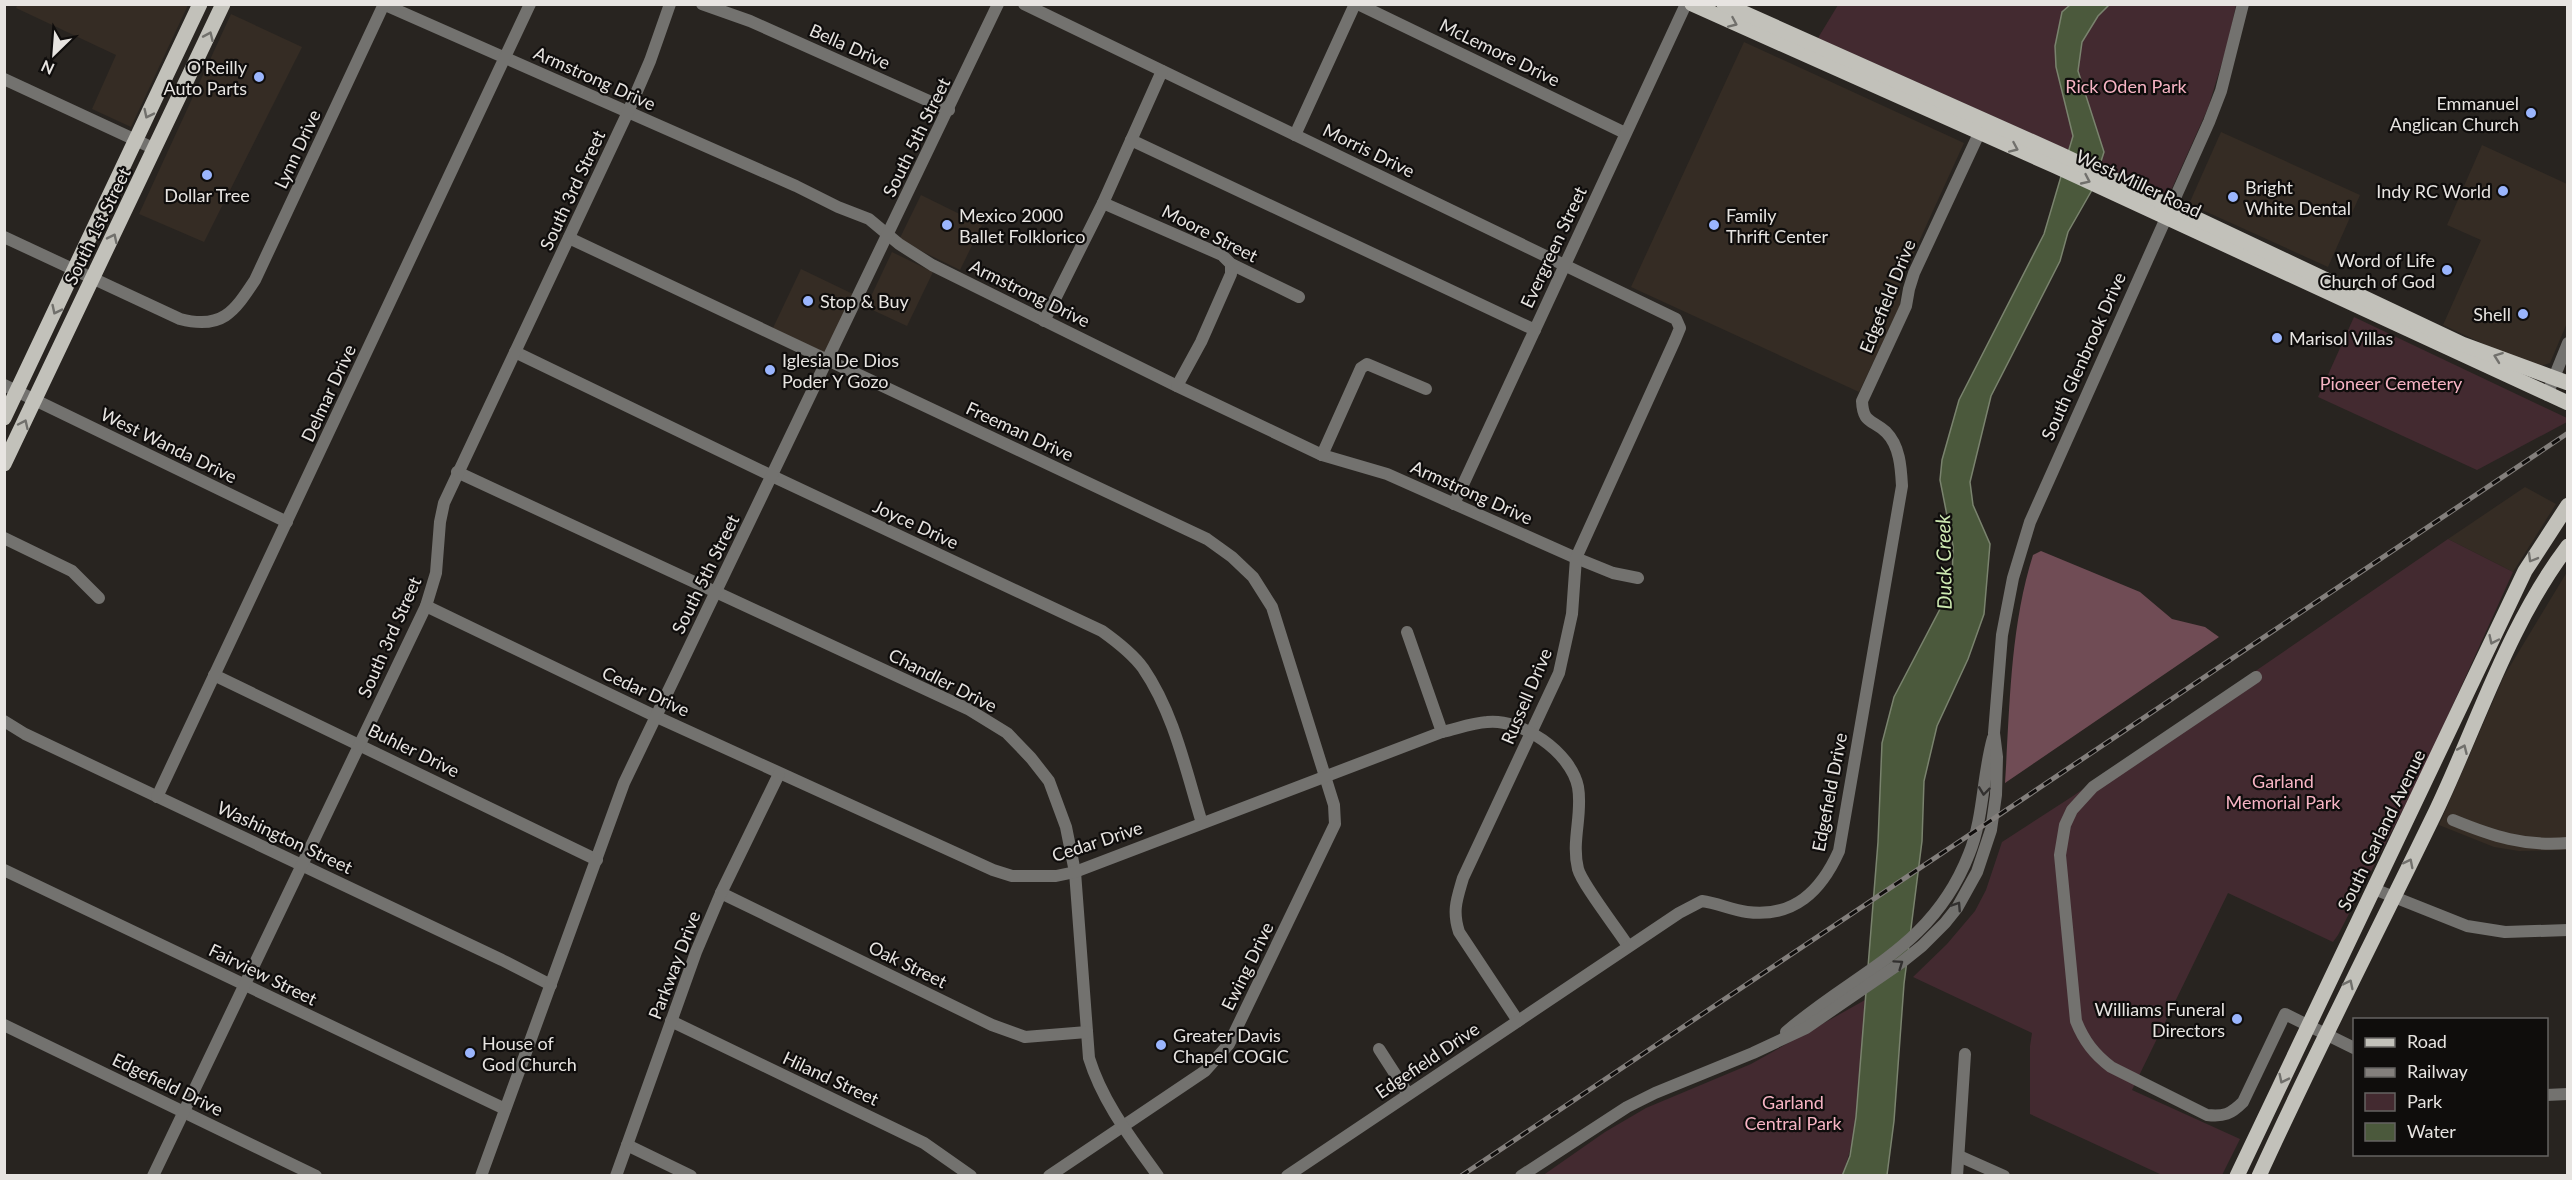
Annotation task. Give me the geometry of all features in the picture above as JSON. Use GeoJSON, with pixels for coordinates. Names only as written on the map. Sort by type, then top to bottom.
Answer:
{"type":"FeatureCollection","features":[{"type":"Feature","properties":{"kind":"main road","name":"South 1st Street"},"geometry":{"type":"LineString","coordinates":[[4,418],[11,388],[76,270],[200,4]]}},
{"type":"Feature","properties":{"kind":"main road","name":"South 1st Street"},"geometry":{"type":"LineString","coordinates":[[4,464],[223,4]]}},
{"type":"Feature","properties":{"kind":"main road","name":"West Miller Road"},"geometry":{"type":"LineString","coordinates":[[1692,4],[2058,160],[2568,403]]}},
{"type":"Feature","properties":{"kind":"main road","name":"West Miller Road"},"geometry":{"type":"LineString","coordinates":[[1724,4],[1982,127]]}},
{"type":"Feature","properties":{"kind":"main road","name":"West Miller Road"},"geometry":{"type":"LineString","coordinates":[[2168,212],[2462,344],[2560,380]]}},
{"type":"Feature","properties":{"kind":"main road","name":"South Garland Avenue"},"geometry":{"type":"LineString","coordinates":[[2237,1176],[2518,587],[2542,542],[2568,505]]}},
{"type":"Feature","properties":{"kind":"main road"},"geometry":{"type":"LineString","coordinates":[[2259,1176],[2325,1034],[2436,810],[2512,640],[2535,596],[2568,546]]}},
{"type":"Feature","properties":{"kind":"main road"},"geometry":{"type":"LineString","coordinates":[[2518,587],[2535,596]]}},
{"type":"Feature","properties":{"kind":"street","name":"Delmar Drive"},"geometry":{"type":"LineString","coordinates":[[157,797],[530,4]]}},
{"type":"Feature","properties":{"kind":"street","name":"South 3rd Street"},"geometry":{"type":"LineString","coordinates":[[153,1176],[426,606],[436,573],[440,522],[444,503],[628,112],[651,61],[670,4]]}},
{"type":"Feature","properties":{"kind":"street","name":"Bella Drive"},"geometry":{"type":"LineString","coordinates":[[702,4],[750,21],[949,110]]}},
{"type":"Feature","properties":{"kind":"street","name":"South 5th Street"},"geometry":{"type":"LineString","coordinates":[[481,1176],[624,783],[998,4]]}},
{"type":"Feature","properties":{"kind":"street","name":"Morris Drive"},"geometry":{"type":"LineString","coordinates":[[1024,4],[1676,319],[1680,328],[1675,340]]}},
{"type":"Feature","properties":{"kind":"street"},"geometry":{"type":"LineString","coordinates":[[1295,135],[1356,4]]}},
{"type":"Feature","properties":{"kind":"street","name":"McLemore Drive"},"geometry":{"type":"LineString","coordinates":[[1356,4],[1625,133]]}},
{"type":"Feature","properties":{"kind":"street","name":"Evergreen Street"},"geometry":{"type":"LineString","coordinates":[[1455,504],[1686,4]]}},
{"type":"Feature","properties":{"kind":"street","name":"South Glenbrook Drive"},"geometry":{"type":"LineString","coordinates":[[1521,1176],[1627,1107],[1806,1028],[1832,1004],[1904,947],[1933,917],[1960,873],[1974,839],[1994,733],[2006,606],[2030,522],[2221,91],[2243,4]]}},
{"type":"Feature","properties":{"kind":"street","name":"Armstrong Drive"},"geometry":{"type":"LineString","coordinates":[[384,5],[869,219],[899,244],[932,265],[1322,455],[1387,474],[1576,558],[1613,573],[1638,578]]}},
{"type":"Feature","properties":{"kind":"street","name":"Lynn Drive"},"geometry":{"type":"LineString","coordinates":[[94,279],[180,319],[196,323],[209,323],[237,306],[255,279],[384,5]]}},
{"type":"Feature","properties":{"kind":"street"},"geometry":{"type":"LineString","coordinates":[[1044,321],[1103,202],[1162,71]]}},
{"type":"Feature","properties":{"kind":"street"},"geometry":{"type":"LineString","coordinates":[[4,79],[155,149]]}},
{"type":"Feature","properties":{"kind":"street","name":"Edgefield Drive"},"geometry":{"type":"LineString","coordinates":[[1287,1176],[1628,946],[1702,901],[1747,912],[1777,912],[1799,904],[1830,872],[1839,851],[1902,486],[1901,469],[1895,445],[1885,432],[1869,422],[1862,413],[1862,401],[1906,306],[1914,273],[1982,127]]}},
{"type":"Feature","properties":{"kind":"street"},"geometry":{"type":"LineString","coordinates":[[1131,140],[1535,330]]}},
{"type":"Feature","properties":{"kind":"street","name":"Moore Street"},"geometry":{"type":"LineString","coordinates":[[1103,202],[1222,255],[1231,264],[1299,297]]}},
{"type":"Feature","properties":{"kind":"street"},"geometry":{"type":"LineString","coordinates":[[4,237],[94,279]]}},
{"type":"Feature","properties":{"kind":"street","name":"Freeman Drive"},"geometry":{"type":"LineString","coordinates":[[569,238],[1207,539],[1232,557],[1253,577],[1272,607],[1325,777]]}},
{"type":"Feature","properties":{"kind":"street"},"geometry":{"type":"LineString","coordinates":[[1177,386],[1231,274],[1231,264]]}},
{"type":"Feature","properties":{"kind":"street","name":"Russell Drive"},"geometry":{"type":"LineString","coordinates":[[1518,1021],[1459,932],[1454,918],[1455,907],[1463,878],[1559,673],[1569,638],[1576,558],[1675,340]]}},
{"type":"Feature","properties":{"kind":"street"},"geometry":{"type":"LineString","coordinates":[[2547,394],[2560,380],[2568,343]]}},
{"type":"Feature","properties":{"kind":"street","name":"Joyce Drive"},"geometry":{"type":"LineString","coordinates":[[515,352],[1102,631],[1120,644],[1142,666],[1164,703],[1203,823]]}},
{"type":"Feature","properties":{"kind":"street"},"geometry":{"type":"LineString","coordinates":[[1322,455],[1361,369],[1367,363],[1426,389]]}},
{"type":"Feature","properties":{"kind":"street","name":"West Wanda Drive"},"geometry":{"type":"LineString","coordinates":[[11,388],[287,522]]}},
{"type":"Feature","properties":{"kind":"street","name":"Chandler Drive"},"geometry":{"type":"LineString","coordinates":[[458,472],[968,709],[1007,733],[1049,781],[1066,827],[1075,872],[1089,1058],[1096,1082],[1109,1108],[1158,1176]]}},
{"type":"Feature","properties":{"kind":"street"},"geometry":{"type":"LineString","coordinates":[[4,538],[72,571],[99,598]]}},
{"type":"Feature","properties":{"kind":"street","name":"Cedar Drive"},"geometry":{"type":"LineString","coordinates":[[426,606],[779,774],[993,870],[1012,876],[1056,876],[1075,872],[1442,732],[1488,721],[1509,724],[1551,744],[1564,759],[1578,784],[1579,803],[1575,853],[1578,872],[1628,946]]}},
{"type":"Feature","properties":{"kind":"street"},"geometry":{"type":"LineString","coordinates":[[1407,632],[1442,732]]}},
{"type":"Feature","properties":{"kind":"street","name":"Buhler Drive"},"geometry":{"type":"LineString","coordinates":[[214,675],[361,744],[597,860]]}},
{"type":"Feature","properties":{"kind":"street"},"geometry":{"type":"LineString","coordinates":[[2256,677],[2093,787],[2072,810],[2064,825],[2060,855],[2076,1021],[2084,1040],[2098,1057],[2111,1067],[2207,1115],[2220,1117],[2234,1112],[2242,1102],[2285,1014],[2353,1047]]}},
{"type":"Feature","properties":{"kind":"street","name":"Washington Street"},"geometry":{"type":"LineString","coordinates":[[4,721],[25,734],[551,985]]}},
{"type":"Feature","properties":{"kind":"street","name":"South Glenbrook Drive"},"geometry":{"type":"LineString","coordinates":[[1832,1004],[1902,962],[1933,936],[1957,908],[1977,872],[1985,849],[1996,795],[1997,757],[1994,733]]}},
{"type":"Feature","properties":{"kind":"street","name":"Parkway Drive"},"geometry":{"type":"LineString","coordinates":[[616,1176],[671,1022],[721,893],[779,774]]}},
{"type":"Feature","properties":{"kind":"street","name":"Ewing Drive"},"geometry":{"type":"LineString","coordinates":[[1049,1176],[1205,1071],[1229,1044],[1335,824],[1334,805],[1325,777]]}},
{"type":"Feature","properties":{"kind":"street"},"geometry":{"type":"LineString","coordinates":[[2454,820],[2504,839],[2548,845],[2568,843]]}},
{"type":"Feature","properties":{"kind":"street","name":"Fairview Street"},"geometry":{"type":"LineString","coordinates":[[4,870],[506,1109]]}},
{"type":"Feature","properties":{"kind":"street"},"geometry":{"type":"LineString","coordinates":[[2374,889],[2466,926],[2505,932],[2568,930]]}},
{"type":"Feature","properties":{"kind":"street","name":"Oak Street"},"geometry":{"type":"LineString","coordinates":[[721,893],[992,1025],[1025,1037],[1087,1032]]}},
{"type":"Feature","properties":{"kind":"street","name":"Hiland Street"},"geometry":{"type":"LineString","coordinates":[[671,1022],[924,1143],[971,1176]]}},
{"type":"Feature","properties":{"kind":"street","name":"Edgefield Drive"},"geometry":{"type":"LineString","coordinates":[[4,1025],[316,1176]]}},
{"type":"Feature","properties":{"kind":"street"},"geometry":{"type":"LineString","coordinates":[[1379,1049],[1408,1094]]}},
{"type":"Feature","properties":{"kind":"street"},"geometry":{"type":"LineString","coordinates":[[1957,1176],[1965,1054]]}},
{"type":"Feature","properties":{"kind":"street"},"geometry":{"type":"LineString","coordinates":[[2548,1095],[2568,1094]]}},
{"type":"Feature","properties":{"kind":"street"},"geometry":{"type":"LineString","coordinates":[[627,1145],[691,1176]]}},
{"type":"Feature","properties":{"kind":"street"},"geometry":{"type":"LineString","coordinates":[[1959,1156],[2004,1176]]}},
{"type":"Feature","properties":{"kind":"shaded area"},"geometry":{"type":"Polygon","coordinates":[[[18,4],[188,5],[131,127],[92,109],[116,55],[16,8],[18,4]]]}},
{"type":"Feature","properties":{"kind":"shaded area"},"geometry":{"type":"Polygon","coordinates":[[[231,14],[302,47],[204,242],[139,214],[231,14]]]}},
{"type":"Feature","properties":{"kind":"shaded area"},"geometry":{"type":"Polygon","coordinates":[[[1744,42],[1964,143],[1900,283],[1900,306],[1859,392],[1631,287],[1744,42]]]}},
{"type":"Feature","properties":{"kind":"shaded area"},"geometry":{"type":"Polygon","coordinates":[[[2221,132],[2360,195],[2328,267],[2189,204],[2221,132]]]}},
{"type":"Feature","properties":{"kind":"shaded area"},"geometry":{"type":"Polygon","coordinates":[[[2482,145],[2567,184],[2567,323],[2550,363],[2535,368],[2443,325],[2481,240],[2447,225],[2482,145]]]}},
{"type":"Feature","properties":{"kind":"shaded area"},"geometry":{"type":"Polygon","coordinates":[[[921,195],[982,225],[960,270],[899,240],[921,195]]]}},
{"type":"Feature","properties":{"kind":"shaded area"},"geometry":{"type":"Polygon","coordinates":[[[892,252],[933,272],[907,326],[866,307],[892,252]]]}},
{"type":"Feature","properties":{"kind":"shaded area"},"geometry":{"type":"Polygon","coordinates":[[[801,269],[853,294],[825,353],[773,328],[801,269]]]}},
{"type":"Feature","properties":{"kind":"shaded area"},"geometry":{"type":"Polygon","coordinates":[[[2525,487],[2556,504],[2513,572],[2448,539],[2525,487]]]}},
{"type":"Feature","properties":{"kind":"shaded area"},"geometry":{"type":"Polygon","coordinates":[[[2041,551],[2140,592],[2172,619],[2205,627],[2219,637],[2005,783],[2015,639],[2025,583],[2033,555],[2041,551]]]}},
{"type":"Feature","properties":{"kind":"shaded area"},"geometry":{"type":"Polygon","coordinates":[[[2567,572],[2567,850],[2519,851],[2494,847],[2439,825],[2504,676],[2567,572]]]}},
{"type":"Feature","properties":{"kind":"green space","name":"Rick Oden Park"},"geometry":{"type":"Polygon","coordinates":[[[1838,5],[2236,5],[2228,43],[2208,108],[2169,195],[1818,38],[1838,5]]]}},
{"type":"Feature","properties":{"kind":"green space","name":"Pioneer Cemetery"},"geometry":{"type":"Polygon","coordinates":[[[2354,317],[2567,418],[2567,422],[2477,470],[2318,397],[2354,317]]]}},
{"type":"Feature","properties":{"kind":"green space","name":"Garland Memorial Park"},"geometry":{"type":"Polygon","coordinates":[[[2448,539],[2513,572],[2422,773],[2338,935],[2333,942],[2228,893],[2132,1090],[2240,1139],[2222,1175],[2162,1175],[2030,1114],[2032,1033],[1913,977],[1947,944],[1975,911],[1986,890],[2002,842],[2073,796],[2448,539]]]}},
{"type":"Feature","properties":{"kind":"green space","name":"Garland Central Park"},"geometry":{"type":"Polygon","coordinates":[[[1865,1000],[1857,1112],[1849,1155],[1842,1175],[1542,1176],[1605,1132],[1646,1108],[1751,1064],[1865,1000]]]}},
{"type":"Feature","properties":{"kind":"water"},"geometry":{"type":"Polygon","coordinates":[[[2070,5],[2109,5],[2098,16],[2082,42],[2078,71],[2104,152],[2092,190],[2068,232],[2060,261],[1991,396],[1970,482],[1973,505],[1990,544],[1984,614],[1968,659],[1937,726],[1924,781],[1922,841],[1904,984],[1894,1121],[1887,1175],[1842,1176],[1850,1156],[1856,1117],[1878,842],[1882,743],[1894,697],[1952,586],[1953,546],[1940,480],[1942,460],[1959,400],[2044,234],[2073,136],[2056,67],[2055,46],[2062,12],[2070,5]]]}},
{"type":"Feature","properties":{"kind":"railway"},"geometry":{"type":"LineString","coordinates":[[1461,1176],[2568,433]]}},
{"type":"Feature","properties":{"kind":"place","name":"O'Reilly Auto Parts"},"geometry":{"type":"Point","coordinates":[259,77]}},
{"type":"Feature","properties":{"kind":"place","name":"Emmanuel Anglican Church"},"geometry":{"type":"Point","coordinates":[2531,113]}},
{"type":"Feature","properties":{"kind":"place","name":"Dollar Tree"},"geometry":{"type":"Point","coordinates":[207,175]}},
{"type":"Feature","properties":{"kind":"place","name":"Indy RC World"},"geometry":{"type":"Point","coordinates":[2503,191]}},
{"type":"Feature","properties":{"kind":"place","name":"Bright White Dental"},"geometry":{"type":"Point","coordinates":[2233,197]}},
{"type":"Feature","properties":{"kind":"place","name":"Mexico 2000 Ballet Folklorico"},"geometry":{"type":"Point","coordinates":[947,225]}},
{"type":"Feature","properties":{"kind":"place","name":"Family Thrift Center"},"geometry":{"type":"Point","coordinates":[1714,225]}},
{"type":"Feature","properties":{"kind":"place","name":"Word of Life Church of God"},"geometry":{"type":"Point","coordinates":[2447,270]}},
{"type":"Feature","properties":{"kind":"place","name":"Stop & Buy"},"geometry":{"type":"Point","coordinates":[808,301]}},
{"type":"Feature","properties":{"kind":"place","name":"Shell"},"geometry":{"type":"Point","coordinates":[2523,314]}},
{"type":"Feature","properties":{"kind":"place","name":"Marisol Villas"},"geometry":{"type":"Point","coordinates":[2277,338]}},
{"type":"Feature","properties":{"kind":"place","name":"Iglesia De Dios Poder Y Gozo"},"geometry":{"type":"Point","coordinates":[770,370]}},
{"type":"Feature","properties":{"kind":"place","name":"Williams Funeral Directors"},"geometry":{"type":"Point","coordinates":[2237,1019]}},
{"type":"Feature","properties":{"kind":"place","name":"Greater Davis Chapel COGIC"},"geometry":{"type":"Point","coordinates":[1161,1045]}},
{"type":"Feature","properties":{"kind":"place","name":"House of God Church"},"geometry":{"type":"Point","coordinates":[470,1053]}},
{"type":"Feature","properties":{"kind":"water label","name":"Duck Creek"},"geometry":{"type":"Point","coordinates":[1943,562]}}]}
